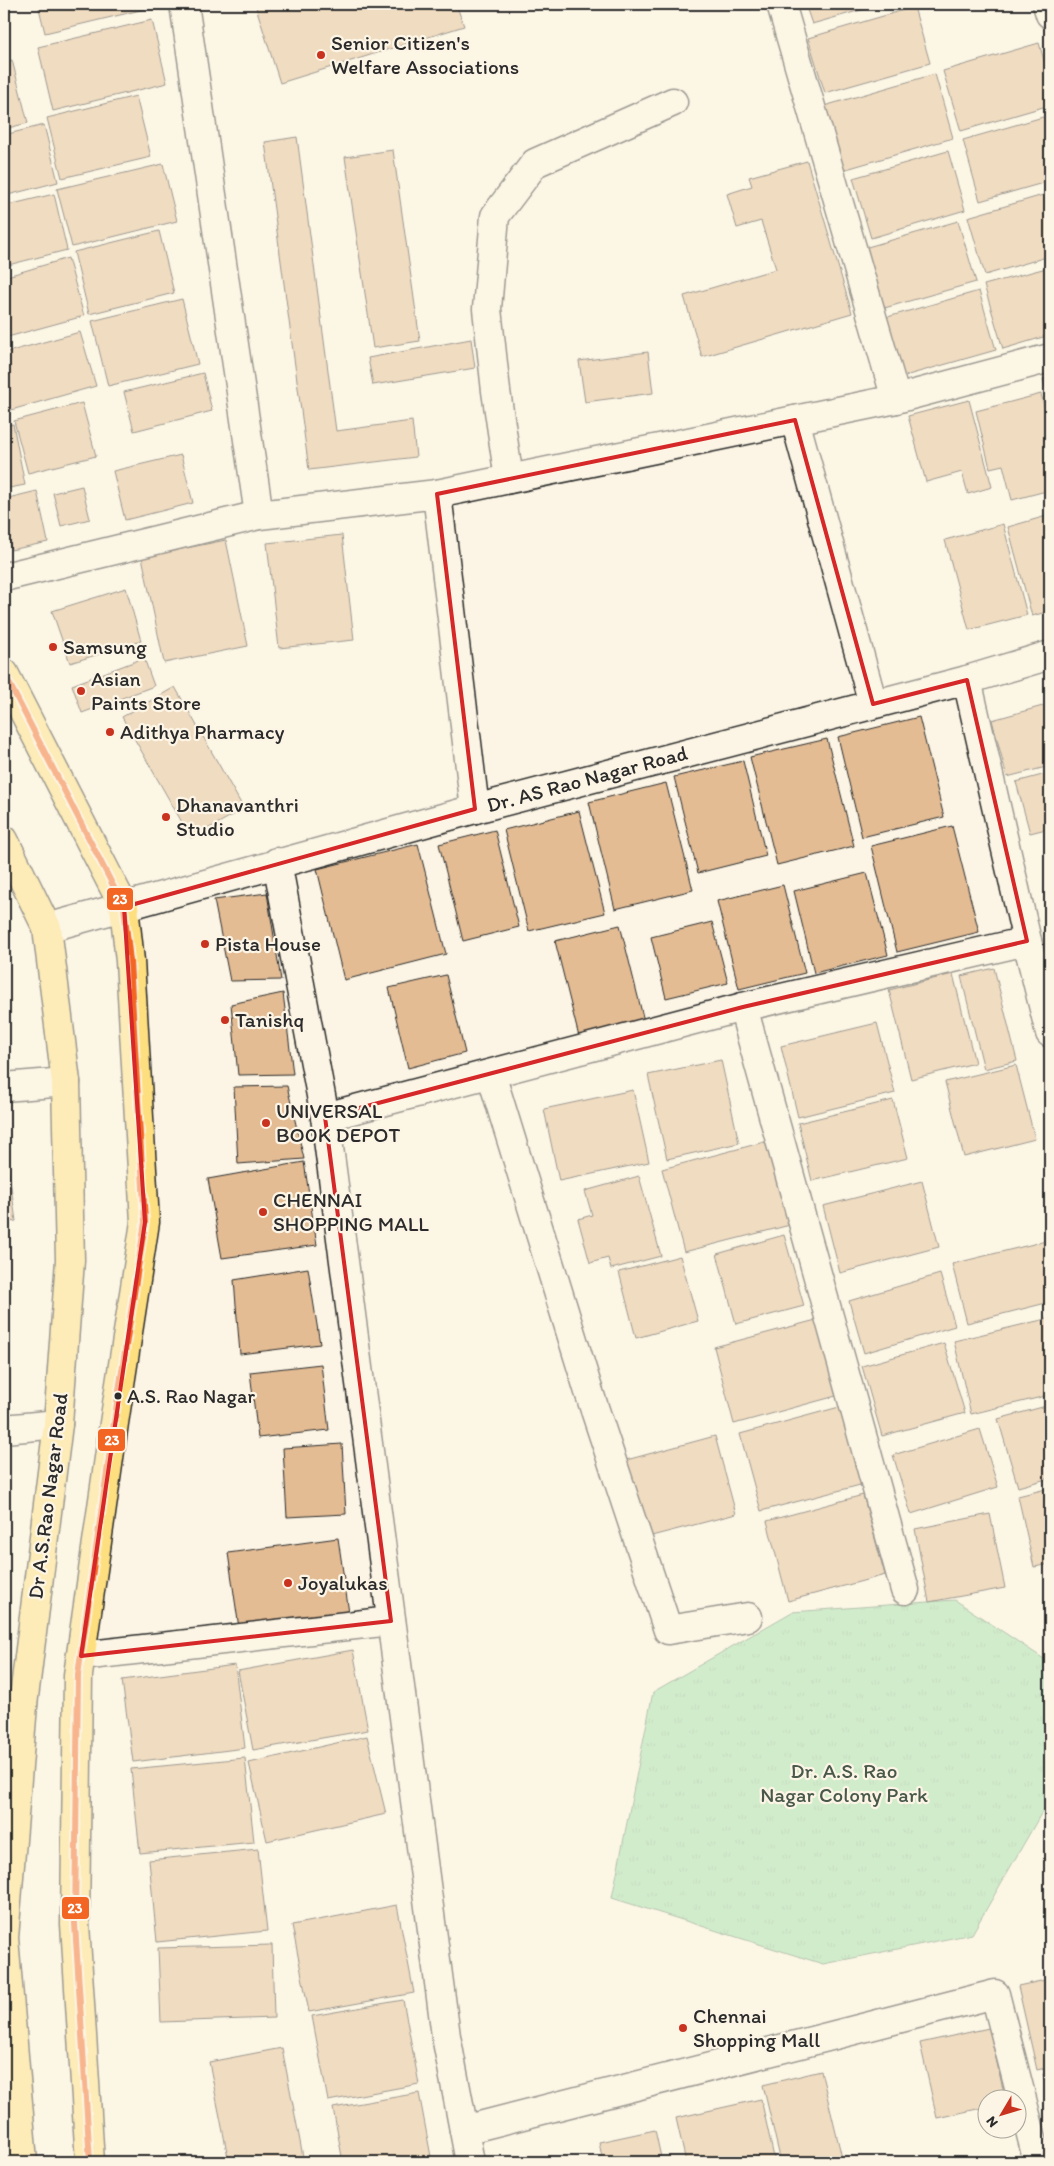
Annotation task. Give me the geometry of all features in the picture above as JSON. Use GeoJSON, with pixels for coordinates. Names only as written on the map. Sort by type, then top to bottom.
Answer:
{"type":"FeatureCollection","features":[{"type":"Feature","properties":{"kind":"main road"},"geometry":{"type":"LineString","coordinates":[[4,673],[124,907],[130,960],[145,1222],[78,1675],[75,1924],[90,2162]]}},
{"type":"Feature","properties":{"kind":"main road","name":"Dr A.S.Rao Nagar Road"},"geometry":{"type":"LineString","coordinates":[[4,840],[47,928],[66,1082],[70,1260],[58,1424],[13,1705],[4,1938],[23,2162]]}},
{"type":"Feature","properties":{"kind":"street"},"geometry":{"type":"LineString","coordinates":[[184,4],[259,515]]}},
{"type":"Feature","properties":{"kind":"street"},"geometry":{"type":"LineString","coordinates":[[781,4],[896,399]]}},
{"type":"Feature","properties":{"kind":"street"},"geometry":{"type":"LineString","coordinates":[[1047,4],[1050,14]]}},
{"type":"Feature","properties":{"kind":"street"},"geometry":{"type":"LineString","coordinates":[[509,479],[496,391],[488,309],[495,216],[535,164],[673,102]]}},
{"type":"Feature","properties":{"kind":"street"},"geometry":{"type":"LineString","coordinates":[[4,577],[259,515],[437,494],[796,420],[896,399],[1050,358]]}},
{"type":"Feature","properties":{"kind":"street"},"geometry":{"type":"LineString","coordinates":[[796,420],[873,704]]}},
{"type":"Feature","properties":{"kind":"street"},"geometry":{"type":"LineString","coordinates":[[437,494],[475,809]]}},
{"type":"Feature","properties":{"kind":"street","name":"Dr. AS Rao Nagar Road"},"geometry":{"type":"LineString","coordinates":[[47,928],[277,862],[967,680],[1050,655]]}},
{"type":"Feature","properties":{"kind":"street"},"geometry":{"type":"LineString","coordinates":[[967,680],[1050,1033]]}},
{"type":"Feature","properties":{"kind":"street"},"geometry":{"type":"LineString","coordinates":[[277,862],[325,1117],[446,2036],[470,2162]]}},
{"type":"Feature","properties":{"kind":"street"},"geometry":{"type":"LineString","coordinates":[[325,1117],[743,1007],[1027,941]]}},
{"type":"Feature","properties":{"kind":"street"},"geometry":{"type":"LineString","coordinates":[[743,1007],[905,1590]]}},
{"type":"Feature","properties":{"kind":"street"},"geometry":{"type":"LineString","coordinates":[[492,1074],[589,1392],[668,1630],[748,1617]]}},
{"type":"Feature","properties":{"kind":"street"},"geometry":{"type":"LineString","coordinates":[[4,1088],[66,1082]]}},
{"type":"Feature","properties":{"kind":"street"},"geometry":{"type":"LineString","coordinates":[[4,1429],[58,1424]]}},
{"type":"Feature","properties":{"kind":"street"},"geometry":{"type":"LineString","coordinates":[[81,1656],[391,1621]]}},
{"type":"Feature","properties":{"kind":"street"},"geometry":{"type":"LineString","coordinates":[[464,2130],[995,1994],[1038,2162]]}},
{"type":"Feature","properties":{"kind":"highlighted area"},"geometry":{"type":"Polygon","coordinates":[[[795,420],[873,704],[967,680],[1027,941],[743,1007],[325,1117],[391,1621],[81,1656],[145,1222],[124,907],[475,809],[437,494],[795,420]]]}},
{"type":"Feature","properties":{"kind":"green space","name":"Dr. A.S. Rao Nagar Colony Park"},"geometry":{"type":"Polygon","coordinates":[[[955,1600],[1050,1663],[1050,1798],[972,1934],[823,1964],[612,1898],[653,1692],[792,1612],[955,1600]]]}},
{"type":"Feature","properties":{"kind":"building"},"geometry":{"type":"Polygon","coordinates":[[[38,4],[148,4],[149,8],[45,33],[38,4]]]}},
{"type":"Feature","properties":{"kind":"building","name":"Senior Citizen's Welfare Associations"},"geometry":{"type":"Polygon","coordinates":[[[255,4],[456,4],[464,26],[280,83],[255,4]]]}},
{"type":"Feature","properties":{"kind":"building"},"geometry":{"type":"Polygon","coordinates":[[[805,4],[882,4],[812,24],[805,4]]]}},
{"type":"Feature","properties":{"kind":"building"},"geometry":{"type":"Polygon","coordinates":[[[914,7],[930,63],[825,93],[808,38],[914,7]]]}},
{"type":"Feature","properties":{"kind":"building"},"geometry":{"type":"Polygon","coordinates":[[[152,20],[167,83],[53,111],[38,47],[152,20]]]}},
{"type":"Feature","properties":{"kind":"building"},"geometry":{"type":"Polygon","coordinates":[[[1039,43],[1050,81],[1050,105],[961,131],[943,71],[1039,43]]]}},
{"type":"Feature","properties":{"kind":"building"},"geometry":{"type":"Polygon","coordinates":[[[12,60],[28,123],[4,129],[4,62],[12,60]]]}},
{"type":"Feature","properties":{"kind":"building"},"geometry":{"type":"Polygon","coordinates":[[[935,74],[953,138],[843,170],[824,106],[935,74]]]}},
{"type":"Feature","properties":{"kind":"building"},"geometry":{"type":"Polygon","coordinates":[[[136,96],[151,157],[62,178],[47,118],[136,96]]]}},
{"type":"Feature","properties":{"kind":"building"},"geometry":{"type":"Polygon","coordinates":[[[1050,115],[1050,181],[980,201],[963,140],[1050,115]]]}},
{"type":"Feature","properties":{"kind":"building"},"geometry":{"type":"Polygon","coordinates":[[[44,125],[58,182],[4,196],[4,135],[44,125]]]}},
{"type":"Feature","properties":{"kind":"building"},"geometry":{"type":"Polygon","coordinates":[[[297,137],[336,431],[412,421],[416,457],[309,470],[265,142],[297,137]]]}},
{"type":"Feature","properties":{"kind":"building"},"geometry":{"type":"Polygon","coordinates":[[[393,150],[420,341],[373,348],[345,157],[393,150]]]}},
{"type":"Feature","properties":{"kind":"building"},"geometry":{"type":"Polygon","coordinates":[[[948,151],[965,210],[871,238],[853,178],[948,151]]]}},
{"type":"Feature","properties":{"kind":"building"},"geometry":{"type":"Polygon","coordinates":[[[807,161],[852,313],[702,357],[684,296],[776,269],[761,221],[737,228],[727,194],[752,186],[749,177],[807,161]]]}},
{"type":"Feature","properties":{"kind":"building"},"geometry":{"type":"Polygon","coordinates":[[[163,164],[177,221],[72,247],[57,189],[163,164]]]}},
{"type":"Feature","properties":{"kind":"building"},"geometry":{"type":"Polygon","coordinates":[[[1050,193],[1050,256],[985,275],[968,217],[1050,193]]]}},
{"type":"Feature","properties":{"kind":"building"},"geometry":{"type":"Polygon","coordinates":[[[54,194],[67,250],[4,266],[4,206],[54,194]]]}},
{"type":"Feature","properties":{"kind":"building"},"geometry":{"type":"Polygon","coordinates":[[[958,221],[976,282],[881,309],[864,248],[958,221]]]}},
{"type":"Feature","properties":{"kind":"building"},"geometry":{"type":"Polygon","coordinates":[[[159,231],[174,293],[89,314],[74,252],[159,231]]]}},
{"type":"Feature","properties":{"kind":"building"},"geometry":{"type":"Polygon","coordinates":[[[68,258],[84,316],[4,338],[4,277],[68,258]]]}},
{"type":"Feature","properties":{"kind":"building"},"geometry":{"type":"Polygon","coordinates":[[[1050,267],[1050,335],[1003,349],[984,285],[1050,267]]]}},
{"type":"Feature","properties":{"kind":"building"},"geometry":{"type":"Polygon","coordinates":[[[979,291],[996,350],[901,377],[884,318],[979,291]]]}},
{"type":"Feature","properties":{"kind":"building"},"geometry":{"type":"Polygon","coordinates":[[[182,299],[198,364],[108,386],[92,321],[182,299]]]}},
{"type":"Feature","properties":{"kind":"building"},"geometry":{"type":"Polygon","coordinates":[[[80,332],[96,386],[4,412],[4,353],[80,332]]]}},
{"type":"Feature","properties":{"kind":"building"},"geometry":{"type":"Polygon","coordinates":[[[471,339],[475,368],[373,385],[368,358],[471,339]]]}},
{"type":"Feature","properties":{"kind":"building"},"geometry":{"type":"Polygon","coordinates":[[[648,352],[653,393],[585,402],[579,361],[648,352]]]}},
{"type":"Feature","properties":{"kind":"building"},"geometry":{"type":"Polygon","coordinates":[[[203,373],[212,411],[134,431],[124,392],[203,373]]]}},
{"type":"Feature","properties":{"kind":"building"},"geometry":{"type":"Polygon","coordinates":[[[1050,377],[1050,408],[1043,379],[1050,377]]]}},
{"type":"Feature","properties":{"kind":"building"},"geometry":{"type":"Polygon","coordinates":[[[1041,394],[1050,430],[1050,490],[1012,500],[1003,465],[990,468],[976,411],[1041,394]]]}},
{"type":"Feature","properties":{"kind":"building"},"geometry":{"type":"Polygon","coordinates":[[[969,400],[992,487],[968,494],[962,472],[926,482],[908,416],[969,400]]]}},
{"type":"Feature","properties":{"kind":"building"},"geometry":{"type":"Polygon","coordinates":[[[82,403],[96,456],[28,473],[14,421],[82,403]]]}},
{"type":"Feature","properties":{"kind":"building"},"geometry":{"type":"Polygon","coordinates":[[[13,424],[25,485],[4,489],[4,426],[13,424]]]}},
{"type":"Feature","properties":{"kind":"building"},"geometry":{"type":"Polygon","coordinates":[[[181,455],[193,503],[125,520],[113,471],[181,455]]]}},
{"type":"Feature","properties":{"kind":"building"},"geometry":{"type":"Polygon","coordinates":[[[82,486],[90,519],[61,526],[53,493],[82,486]]]}},
{"type":"Feature","properties":{"kind":"building"},"geometry":{"type":"Polygon","coordinates":[[[37,491],[48,542],[11,550],[4,517],[4,499],[37,491]]]}},
{"type":"Feature","properties":{"kind":"building"},"geometry":{"type":"Polygon","coordinates":[[[1050,515],[1050,611],[1032,616],[1008,527],[1050,515]]]}},
{"type":"Feature","properties":{"kind":"building"},"geometry":{"type":"Polygon","coordinates":[[[1003,524],[1027,615],[969,630],[945,540],[1003,524]]]}},
{"type":"Feature","properties":{"kind":"building"},"geometry":{"type":"Polygon","coordinates":[[[342,535],[354,640],[279,648],[267,543],[342,535]]]}},
{"type":"Feature","properties":{"kind":"building"},"geometry":{"type":"Polygon","coordinates":[[[226,540],[248,646],[164,663],[142,557],[226,540]]]}},
{"type":"Feature","properties":{"kind":"building"},"geometry":{"type":"Polygon","coordinates":[[[126,588],[141,641],[70,663],[52,611],[126,588]]]}},
{"type":"Feature","properties":{"kind":"building"},"geometry":{"type":"Polygon","coordinates":[[[144,658],[154,686],[82,713],[72,685],[144,658]]]}},
{"type":"Feature","properties":{"kind":"building"},"geometry":{"type":"Polygon","coordinates":[[[175,687],[244,809],[191,838],[122,717],[175,687]]]}},
{"type":"Feature","properties":{"kind":"building"},"geometry":{"type":"Polygon","coordinates":[[[1050,704],[1050,766],[1007,777],[992,720],[1050,704]]]}},
{"type":"Feature","properties":{"kind":"building"},"geometry":{"type":"Polygon","coordinates":[[[919,717],[944,817],[862,837],[838,737],[919,717]]]}},
{"type":"Feature","properties":{"kind":"building"},"geometry":{"type":"Polygon","coordinates":[[[827,739],[854,846],[777,865],[750,757],[827,739]]]}},
{"type":"Feature","properties":{"kind":"building"},"geometry":{"type":"Polygon","coordinates":[[[743,761],[766,856],[698,873],[674,777],[743,761]]]}},
{"type":"Feature","properties":{"kind":"building"},"geometry":{"type":"Polygon","coordinates":[[[1050,773],[1050,828],[1030,833],[1016,782],[1050,773]]]}},
{"type":"Feature","properties":{"kind":"building"},"geometry":{"type":"Polygon","coordinates":[[[666,783],[693,890],[615,909],[589,802],[666,783]]]}},
{"type":"Feature","properties":{"kind":"building"},"geometry":{"type":"Polygon","coordinates":[[[579,811],[605,913],[529,931],[504,830],[579,811]]]}},
{"type":"Feature","properties":{"kind":"building"},"geometry":{"type":"Polygon","coordinates":[[[952,826],[979,932],[897,952],[871,846],[952,826]]]}},
{"type":"Feature","properties":{"kind":"building"},"geometry":{"type":"Polygon","coordinates":[[[495,830],[519,927],[463,941],[439,844],[495,830]]]}},
{"type":"Feature","properties":{"kind":"building"},"geometry":{"type":"Polygon","coordinates":[[[418,844],[446,954],[344,980],[317,869],[418,844]]]}},
{"type":"Feature","properties":{"kind":"building"},"geometry":{"type":"Polygon","coordinates":[[[867,873],[888,955],[814,973],[794,891],[867,873]]]}},
{"type":"Feature","properties":{"kind":"building"},"geometry":{"type":"Polygon","coordinates":[[[783,885],[805,973],[739,989],[717,901],[783,885]]]}},
{"type":"Feature","properties":{"kind":"building"},"geometry":{"type":"Polygon","coordinates":[[[267,893],[281,980],[230,981],[214,900],[267,893]]]}},
{"type":"Feature","properties":{"kind":"building"},"geometry":{"type":"Polygon","coordinates":[[[712,922],[728,983],[666,998],[651,937],[712,922]]]}},
{"type":"Feature","properties":{"kind":"building"},"geometry":{"type":"Polygon","coordinates":[[[620,925],[644,1021],[579,1037],[555,941],[620,925]]]}},
{"type":"Feature","properties":{"kind":"building"},"geometry":{"type":"Polygon","coordinates":[[[994,968],[1017,1061],[984,1069],[961,976],[994,968]]]}},
{"type":"Feature","properties":{"kind":"building"},"geometry":{"type":"Polygon","coordinates":[[[953,974],[975,1063],[911,1079],[889,990],[953,974]]]}},
{"type":"Feature","properties":{"kind":"building"},"geometry":{"type":"Polygon","coordinates":[[[446,975],[465,1053],[408,1068],[389,988],[446,975]]]}},
{"type":"Feature","properties":{"kind":"building"},"geometry":{"type":"Polygon","coordinates":[[[283,993],[293,1074],[238,1075],[231,1004],[283,993]]]}},
{"type":"Feature","properties":{"kind":"building"},"geometry":{"type":"Polygon","coordinates":[[[877,1023],[895,1093],[798,1117],[781,1046],[877,1023]]]}},
{"type":"Feature","properties":{"kind":"building"},"geometry":{"type":"Polygon","coordinates":[[[721,1060],[739,1143],[667,1159],[648,1075],[721,1060]]]}},
{"type":"Feature","properties":{"kind":"building"},"geometry":{"type":"Polygon","coordinates":[[[1016,1065],[1035,1139],[964,1157],[945,1082],[1016,1065]]]}},
{"type":"Feature","properties":{"kind":"building","name":"UNIVERSAL BO0K DEPOT"},"geometry":{"type":"Polygon","coordinates":[[[287,1086],[304,1159],[238,1164],[234,1087],[287,1086]]]}},
{"type":"Feature","properties":{"kind":"building"},"geometry":{"type":"Polygon","coordinates":[[[633,1090],[649,1162],[559,1181],[544,1109],[633,1090]]]}},
{"type":"Feature","properties":{"kind":"building"},"geometry":{"type":"Polygon","coordinates":[[[893,1100],[908,1158],[812,1181],[798,1123],[893,1100]]]}},
{"type":"Feature","properties":{"kind":"building"},"geometry":{"type":"Polygon","coordinates":[[[4,1138],[16,1221],[4,1223],[4,1138]]]}},
{"type":"Feature","properties":{"kind":"building"},"geometry":{"type":"Polygon","coordinates":[[[768,1141],[790,1225],[684,1252],[662,1169],[768,1141]]]}},
{"type":"Feature","properties":{"kind":"building","name":"CHENNAI SHOPPING MALL"},"geometry":{"type":"Polygon","coordinates":[[[304,1162],[317,1245],[222,1258],[208,1179],[304,1162]]]}},
{"type":"Feature","properties":{"kind":"building"},"geometry":{"type":"Polygon","coordinates":[[[639,1176],[661,1256],[611,1269],[608,1258],[590,1263],[578,1219],[592,1215],[585,1191],[639,1176]]]}},
{"type":"Feature","properties":{"kind":"building"},"geometry":{"type":"Polygon","coordinates":[[[922,1181],[939,1247],[840,1273],[823,1206],[922,1181]]]}},
{"type":"Feature","properties":{"kind":"building"},"geometry":{"type":"Polygon","coordinates":[[[784,1235],[804,1306],[736,1324],[717,1254],[784,1235]]]}},
{"type":"Feature","properties":{"kind":"building"},"geometry":{"type":"Polygon","coordinates":[[[1050,1240],[1050,1302],[967,1323],[952,1264],[1050,1240]]]}},
{"type":"Feature","properties":{"kind":"building"},"geometry":{"type":"Polygon","coordinates":[[[680,1256],[698,1321],[636,1338],[619,1272],[680,1256]]]}},
{"type":"Feature","properties":{"kind":"building"},"geometry":{"type":"Polygon","coordinates":[[[308,1268],[320,1344],[240,1354],[234,1280],[308,1268]]]}},
{"type":"Feature","properties":{"kind":"building"},"geometry":{"type":"Polygon","coordinates":[[[940,1274],[955,1326],[864,1353],[849,1301],[940,1274]]]}},
{"type":"Feature","properties":{"kind":"building"},"geometry":{"type":"Polygon","coordinates":[[[1050,1318],[1050,1395],[971,1414],[954,1341],[1050,1318]]]}},
{"type":"Feature","properties":{"kind":"building"},"geometry":{"type":"Polygon","coordinates":[[[816,1320],[836,1396],[734,1424],[714,1347],[816,1320]]]}},
{"type":"Feature","properties":{"kind":"building"},"geometry":{"type":"Polygon","coordinates":[[[944,1343],[965,1413],[882,1436],[862,1366],[944,1343]]]}},
{"type":"Feature","properties":{"kind":"building"},"geometry":{"type":"Polygon","coordinates":[[[321,1364],[329,1430],[258,1438],[250,1372],[321,1364]]]}},
{"type":"Feature","properties":{"kind":"building"},"geometry":{"type":"Polygon","coordinates":[[[1050,1405],[1050,1478],[1018,1487],[998,1419],[1050,1405]]]}},
{"type":"Feature","properties":{"kind":"building"},"geometry":{"type":"Polygon","coordinates":[[[843,1406],[864,1484],[761,1511],[740,1434],[843,1406]]]}},
{"type":"Feature","properties":{"kind":"building"},"geometry":{"type":"Polygon","coordinates":[[[980,1429],[998,1487],[911,1514],[893,1455],[980,1429]]]}},
{"type":"Feature","properties":{"kind":"building"},"geometry":{"type":"Polygon","coordinates":[[[715,1436],[736,1514],[640,1539],[619,1462],[715,1436]]]}},
{"type":"Feature","properties":{"kind":"building"},"geometry":{"type":"Polygon","coordinates":[[[342,1444],[346,1514],[287,1517],[283,1448],[342,1444]]]}},
{"type":"Feature","properties":{"kind":"building"},"geometry":{"type":"Polygon","coordinates":[[[1050,1488],[1050,1564],[1034,1567],[1018,1496],[1050,1488]]]}},
{"type":"Feature","properties":{"kind":"building"},"geometry":{"type":"Polygon","coordinates":[[[863,1495],[885,1575],[788,1601],[767,1521],[863,1495]]]}},
{"type":"Feature","properties":{"kind":"building"},"geometry":{"type":"Polygon","coordinates":[[[990,1514],[1005,1588],[929,1602],[915,1529],[990,1514]]]}},
{"type":"Feature","properties":{"kind":"building","name":"Joyalukas"},"geometry":{"type":"Polygon","coordinates":[[[338,1538],[349,1613],[239,1628],[228,1553],[338,1538]]]}},
{"type":"Feature","properties":{"kind":"building"},"geometry":{"type":"Polygon","coordinates":[[[353,1650],[368,1730],[253,1750],[238,1671],[353,1650]]]}},
{"type":"Feature","properties":{"kind":"building"},"geometry":{"type":"Polygon","coordinates":[[[235,1665],[245,1748],[133,1762],[122,1680],[235,1665]]]}},
{"type":"Feature","properties":{"kind":"building"},"geometry":{"type":"Polygon","coordinates":[[[367,1736],[386,1814],[267,1841],[249,1763],[367,1736]]]}},
{"type":"Feature","properties":{"kind":"building"},"geometry":{"type":"Polygon","coordinates":[[[245,1758],[254,1842],[140,1853],[131,1769],[245,1758]]]}},
{"type":"Feature","properties":{"kind":"building"},"geometry":{"type":"Polygon","coordinates":[[[258,1849],[267,1931],[157,1942],[149,1860],[258,1849]]]}},
{"type":"Feature","properties":{"kind":"building"},"geometry":{"type":"Polygon","coordinates":[[[397,1905],[414,1993],[309,2012],[292,1925],[397,1905]]]}},
{"type":"Feature","properties":{"kind":"building"},"geometry":{"type":"Polygon","coordinates":[[[272,1945],[274,2018],[161,2022],[158,1948],[272,1945]]]}},
{"type":"Feature","properties":{"kind":"building"},"geometry":{"type":"Polygon","coordinates":[[[1050,1979],[1050,2067],[1037,2070],[1018,1986],[1050,1979]]]}},
{"type":"Feature","properties":{"kind":"building"},"geometry":{"type":"Polygon","coordinates":[[[403,2000],[419,2084],[328,2101],[312,2016],[403,2000]]]}},
{"type":"Feature","properties":{"kind":"building"},"geometry":{"type":"Polygon","coordinates":[[[989,2028],[1003,2088],[976,2088],[976,2109],[937,2118],[920,2043],[989,2028]]]}},
{"type":"Feature","properties":{"kind":"building"},"geometry":{"type":"Polygon","coordinates":[[[282,2048],[304,2162],[229,2162],[209,2062],[282,2048]]]}},
{"type":"Feature","properties":{"kind":"building"},"geometry":{"type":"Polygon","coordinates":[[[821,2071],[843,2162],[781,2162],[763,2085],[821,2071]]]}},
{"type":"Feature","properties":{"kind":"building"},"geometry":{"type":"Polygon","coordinates":[[[1050,2072],[1050,2107],[1043,2074],[1050,2072]]]}},
{"type":"Feature","properties":{"kind":"building"},"geometry":{"type":"Polygon","coordinates":[[[419,2093],[432,2162],[343,2162],[333,2108],[419,2093]]]}},
{"type":"Feature","properties":{"kind":"building"},"geometry":{"type":"Polygon","coordinates":[[[761,2099],[775,2162],[686,2162],[676,2118],[761,2099]]]}},
{"type":"Feature","properties":{"kind":"building"},"geometry":{"type":"Polygon","coordinates":[[[655,2130],[662,2162],[603,2162],[599,2142],[655,2130]]]}},
{"type":"Feature","properties":{"kind":"transit line","name":"23"},"geometry":{"type":"LineString","coordinates":[[4,673],[124,907],[130,961],[145,1222],[78,1675],[75,1924],[90,2162]]}},
{"type":"Feature","properties":{"kind":"place","name":"Senior Citizen's Welfare Associations"},"geometry":{"type":"Point","coordinates":[321,55]}},
{"type":"Feature","properties":{"kind":"place","name":"Samsung"},"geometry":{"type":"Point","coordinates":[53,647]}},
{"type":"Feature","properties":{"kind":"place","name":"Asian Paints Store"},"geometry":{"type":"Point","coordinates":[81,691]}},
{"type":"Feature","properties":{"kind":"place","name":"Adithya Pharmacy"},"geometry":{"type":"Point","coordinates":[110,732]}},
{"type":"Feature","properties":{"kind":"place","name":"Dhanavanthri Studio"},"geometry":{"type":"Point","coordinates":[166,817]}},
{"type":"Feature","properties":{"kind":"place","name":"Pista House"},"geometry":{"type":"Point","coordinates":[205,944]}},
{"type":"Feature","properties":{"kind":"place","name":"Tanishq"},"geometry":{"type":"Point","coordinates":[225,1020]}},
{"type":"Feature","properties":{"kind":"place","name":"UNIVERSAL BO0K DEPOT"},"geometry":{"type":"Point","coordinates":[266,1123]}},
{"type":"Feature","properties":{"kind":"place","name":"CHENNAI SHOPPING MALL"},"geometry":{"type":"Point","coordinates":[263,1212]}},
{"type":"Feature","properties":{"kind":"place","name":"A.S. Rao Nagar"},"geometry":{"type":"Point","coordinates":[118,1396]}},
{"type":"Feature","properties":{"kind":"place","name":"Joyalukas"},"geometry":{"type":"Point","coordinates":[288,1583]}},
{"type":"Feature","properties":{"kind":"place","name":"Chennai Shopping Mall"},"geometry":{"type":"Point","coordinates":[683,2028]}}]}
